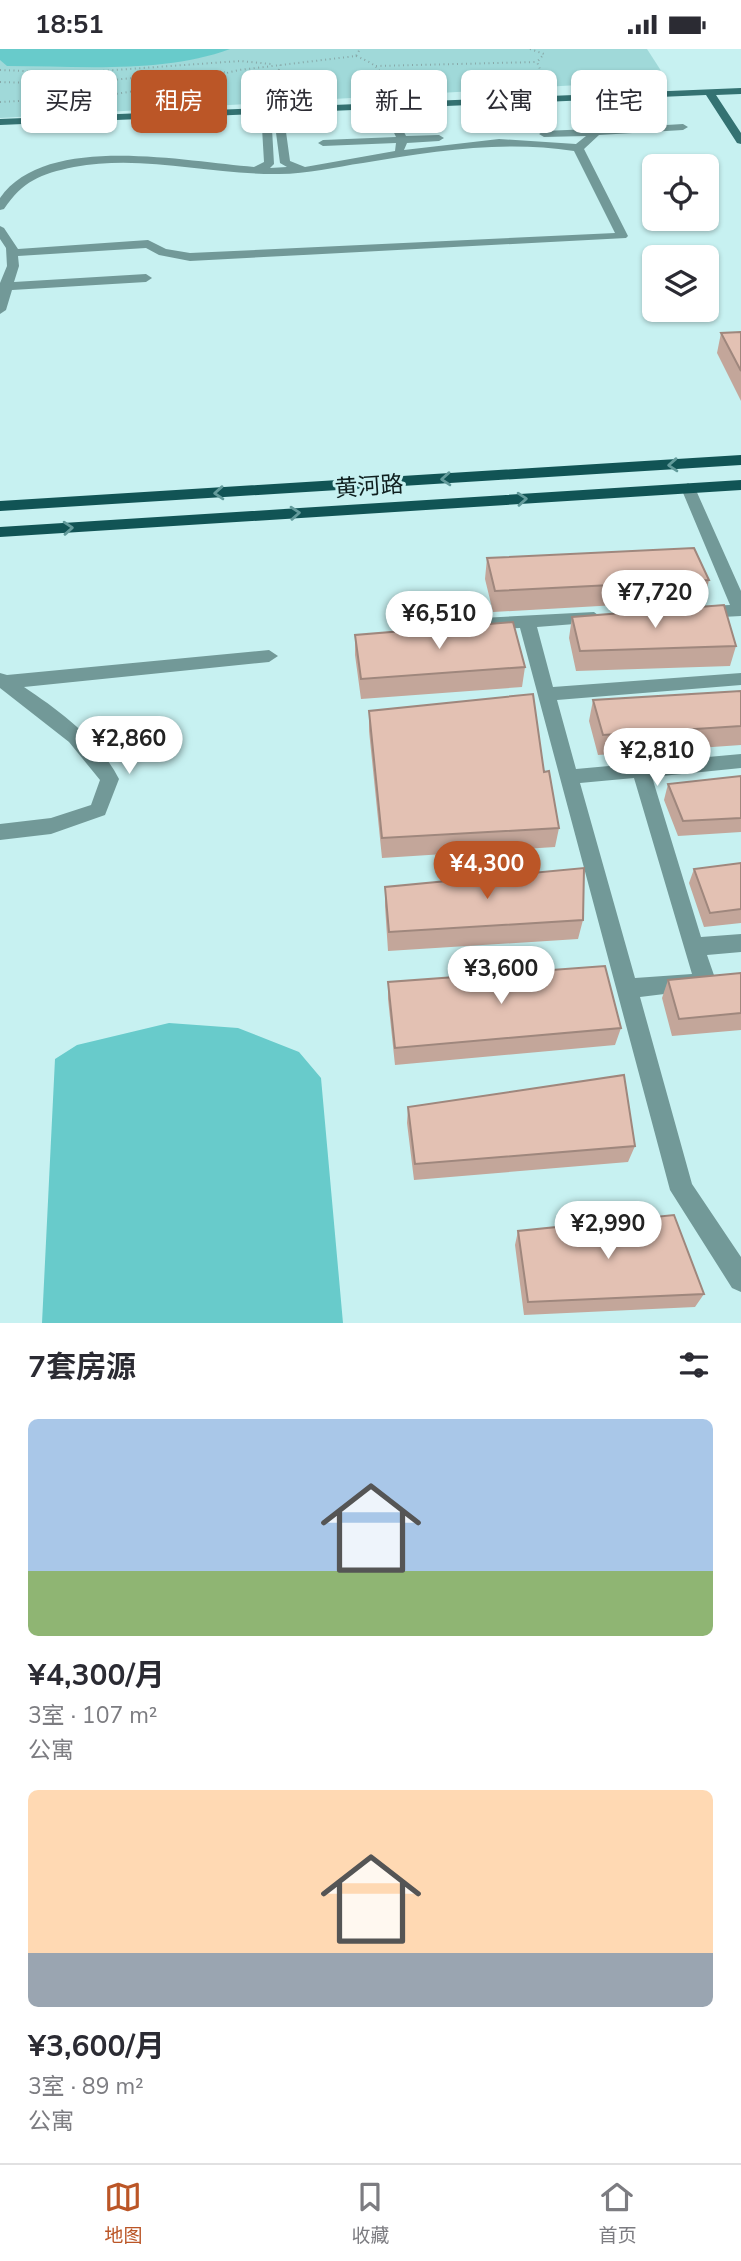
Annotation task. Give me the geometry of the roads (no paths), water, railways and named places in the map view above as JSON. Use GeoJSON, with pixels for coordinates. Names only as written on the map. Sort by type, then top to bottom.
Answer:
{"type":"FeatureCollection","features":[{"type":"Feature","properties":{"kind":"main road","name":"黄河路"},"geometry":{"type":"LineString","coordinates":[[0,506],[741,460]]}},
{"type":"Feature","properties":{"kind":"main road","name":"黄河路"},"geometry":{"type":"LineString","coordinates":[[0,532],[741,485]]}},
{"type":"Feature","properties":{"kind":"street"},"geometry":{"type":"LineString","coordinates":[[337,108],[741,91]]}},
{"type":"Feature","properties":{"kind":"street"},"geometry":{"type":"LineString","coordinates":[[709,92],[741,141]]}},
{"type":"Feature","properties":{"kind":"street"},"geometry":{"type":"LineString","coordinates":[[0,122],[241,112]]}},
{"type":"Feature","properties":{"kind":"street"},"geometry":{"type":"LineString","coordinates":[[667,128],[683,127]]}},
{"type":"Feature","properties":{"kind":"street"},"geometry":{"type":"LineString","coordinates":[[254,171],[269,164],[271,133]]}},
{"type":"Feature","properties":{"kind":"street"},"geometry":{"type":"LineString","coordinates":[[278,133],[285,163],[303,170]]}},
{"type":"Feature","properties":{"kind":"street"},"geometry":{"type":"LineString","coordinates":[[400,133],[403,140]]}},
{"type":"Feature","properties":{"kind":"street"},"geometry":{"type":"LineString","coordinates":[[323,143],[572,133]]}},
{"type":"Feature","properties":{"kind":"street"},"geometry":{"type":"LineString","coordinates":[[578,148],[595,133]]}},
{"type":"Feature","properties":{"kind":"street"},"geometry":{"type":"LineString","coordinates":[[397,152],[403,140]]}},
{"type":"Feature","properties":{"kind":"street"},"geometry":{"type":"LineString","coordinates":[[0,207],[21,182],[92,160],[159,160],[254,171],[303,170],[463,145],[556,143],[578,148]]}},
{"type":"Feature","properties":{"kind":"street"},"geometry":{"type":"LineString","coordinates":[[12,253],[148,244],[163,253],[190,257],[622,236],[578,148]]}},
{"type":"Feature","properties":{"kind":"street"},"geometry":{"type":"LineString","coordinates":[[0,230],[12,253],[13,266],[4,286],[0,310]]}},
{"type":"Feature","properties":{"kind":"street"},"geometry":{"type":"LineString","coordinates":[[4,286],[146,278]]}},
{"type":"Feature","properties":{"kind":"street"},"geometry":{"type":"LineString","coordinates":[[687,613],[741,610],[688,488]]}},
{"type":"Feature","properties":{"kind":"street"},"geometry":{"type":"LineString","coordinates":[[443,626],[607,617]]}},
{"type":"Feature","properties":{"kind":"street"},"geometry":{"type":"LineString","coordinates":[[527,622],[627,988],[667,1074],[682,1190],[741,1279]]}},
{"type":"Feature","properties":{"kind":"street"},"geometry":{"type":"LineString","coordinates":[[2,681],[269,656]]}},
{"type":"Feature","properties":{"kind":"street"},"geometry":{"type":"LineString","coordinates":[[547,694],[741,679]]}},
{"type":"Feature","properties":{"kind":"street"},"geometry":{"type":"LineString","coordinates":[[0,832],[51,827],[98,810],[110,779],[98,759],[34,702],[2,681]]}},
{"type":"Feature","properties":{"kind":"street"},"geometry":{"type":"LineString","coordinates":[[569,777],[741,761]]}},
{"type":"Feature","properties":{"kind":"street"},"geometry":{"type":"LineString","coordinates":[[640,770],[705,981]]}},
{"type":"Feature","properties":{"kind":"street"},"geometry":{"type":"LineString","coordinates":[[694,947],[741,943]]}},
{"type":"Feature","properties":{"kind":"street"},"geometry":{"type":"LineString","coordinates":[[627,988],[729,979]]}}]}
